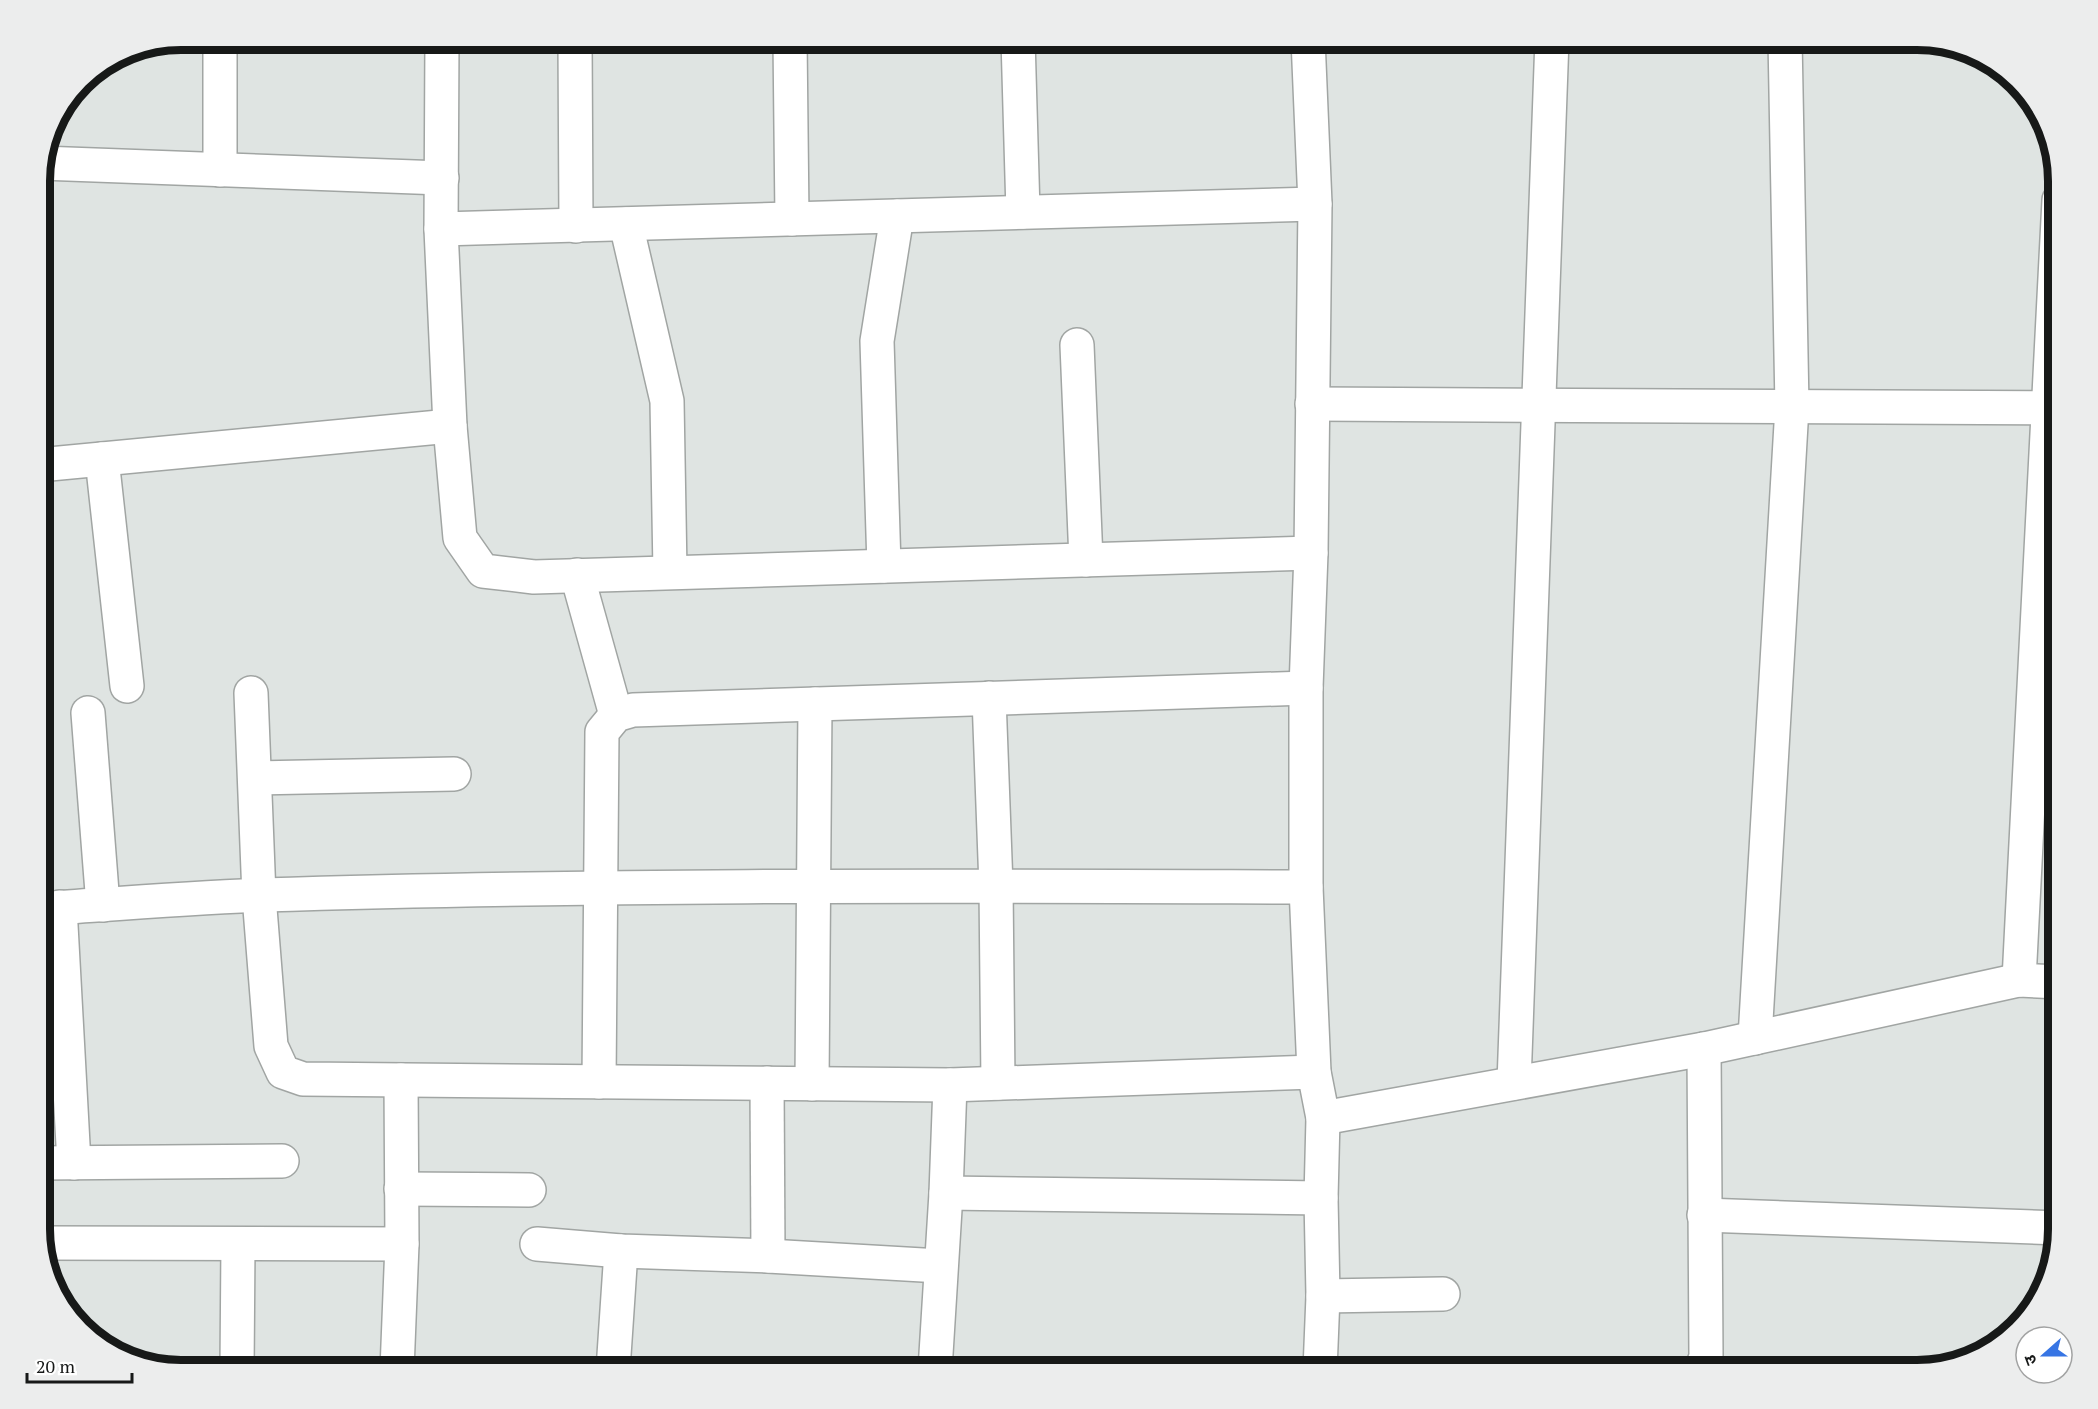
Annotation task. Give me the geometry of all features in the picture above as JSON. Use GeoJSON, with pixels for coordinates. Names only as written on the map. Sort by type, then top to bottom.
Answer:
{"type":"FeatureCollection","features":[{"type":"Feature","properties":{"kind":"street"},"geometry":{"type":"LineString","coordinates":[[220,50],[220,170]]}},
{"type":"Feature","properties":{"kind":"street"},"geometry":{"type":"LineString","coordinates":[[442,50],[441,229],[450,426],[460,538],[483,571],[534,577],[1311,553]]}},
{"type":"Feature","properties":{"kind":"street"},"geometry":{"type":"LineString","coordinates":[[575,50],[576,226]]}},
{"type":"Feature","properties":{"kind":"street"},"geometry":{"type":"LineString","coordinates":[[790,50],[792,219]]}},
{"type":"Feature","properties":{"kind":"street"},"geometry":{"type":"LineString","coordinates":[[1018,50],[1023,212]]}},
{"type":"Feature","properties":{"kind":"street"},"geometry":{"type":"LineString","coordinates":[[1308,50],[1315,204],[1311,553],[1306,688],[1306,887],[1314,1072],[1323,1118],[1323,1296],[1320,1360]]}},
{"type":"Feature","properties":{"kind":"street"},"geometry":{"type":"LineString","coordinates":[[1514,1083],[1552,50]]}},
{"type":"Feature","properties":{"kind":"street"},"geometry":{"type":"LineString","coordinates":[[1755,1038],[1792,407],[1785,50]]}},
{"type":"Feature","properties":{"kind":"street"},"geometry":{"type":"LineString","coordinates":[[51,163],[441,178]]}},
{"type":"Feature","properties":{"kind":"street"},"geometry":{"type":"LineString","coordinates":[[441,229],[1315,204]]}},
{"type":"Feature","properties":{"kind":"street"},"geometry":{"type":"LineString","coordinates":[[884,566],[877,340],[897,216]]}},
{"type":"Feature","properties":{"kind":"street"},"geometry":{"type":"LineString","coordinates":[[626,224],[667,400],[670,572]]}},
{"type":"Feature","properties":{"kind":"street"},"geometry":{"type":"LineString","coordinates":[[1077,345],[1086,560]]}},
{"type":"Feature","properties":{"kind":"street"},"geometry":{"type":"LineString","coordinates":[[1312,404],[2048,408]]}},
{"type":"Feature","properties":{"kind":"street"},"geometry":{"type":"LineString","coordinates":[[50,464],[450,426]]}},
{"type":"Feature","properties":{"kind":"street"},"geometry":{"type":"LineString","coordinates":[[102,459],[127,686]]}},
{"type":"Feature","properties":{"kind":"street"},"geometry":{"type":"LineString","coordinates":[[2019,980],[2048,492]]}},
{"type":"Feature","properties":{"kind":"street"},"geometry":{"type":"LineString","coordinates":[[577,575],[616,715]]}},
{"type":"Feature","properties":{"kind":"street"},"geometry":{"type":"LineString","coordinates":[[599,1082],[602,732],[616,715],[633,710],[1306,688]]}},
{"type":"Feature","properties":{"kind":"street"},"geometry":{"type":"LineString","coordinates":[[251,693],[259,896],[272,1046],[283,1072],[303,1079],[950,1085],[1314,1072]]}},
{"type":"Feature","properties":{"kind":"street"},"geometry":{"type":"LineString","coordinates":[[989,698],[996,886],[998,1083]]}},
{"type":"Feature","properties":{"kind":"street"},"geometry":{"type":"LineString","coordinates":[[812,1084],[815,704]]}},
{"type":"Feature","properties":{"kind":"street"},"geometry":{"type":"LineString","coordinates":[[88,713],[103,905]]}},
{"type":"Feature","properties":{"kind":"street"},"geometry":{"type":"LineString","coordinates":[[255,778],[454,774]]}},
{"type":"Feature","properties":{"kind":"street"},"geometry":{"type":"LineString","coordinates":[[74,1163],[50,908],[259,896],[601,889],[813,886],[1306,887]]}},
{"type":"Feature","properties":{"kind":"street"},"geometry":{"type":"LineString","coordinates":[[1323,1118],[1704,1049],[2019,980],[2048,981]]}},
{"type":"Feature","properties":{"kind":"street"},"geometry":{"type":"LineString","coordinates":[[1704,1049],[1705,1360]]}},
{"type":"Feature","properties":{"kind":"street"},"geometry":{"type":"LineString","coordinates":[[397,1360],[402,1244],[401,1080]]}},
{"type":"Feature","properties":{"kind":"street"},"geometry":{"type":"LineString","coordinates":[[767,1083],[768,1256]]}},
{"type":"Feature","properties":{"kind":"street"},"geometry":{"type":"LineString","coordinates":[[935,1360],[950,1085]]}},
{"type":"Feature","properties":{"kind":"street"},"geometry":{"type":"LineString","coordinates":[[50,1163],[282,1161]]}},
{"type":"Feature","properties":{"kind":"street"},"geometry":{"type":"LineString","coordinates":[[401,1189],[529,1190]]}},
{"type":"Feature","properties":{"kind":"street"},"geometry":{"type":"LineString","coordinates":[[946,1193],[1322,1197]]}},
{"type":"Feature","properties":{"kind":"street"},"geometry":{"type":"LineString","coordinates":[[1704,1215],[2048,1228]]}},
{"type":"Feature","properties":{"kind":"street"},"geometry":{"type":"LineString","coordinates":[[51,1243],[402,1244]]}},
{"type":"Feature","properties":{"kind":"street"},"geometry":{"type":"LineString","coordinates":[[237,1360],[238,1244]]}},
{"type":"Feature","properties":{"kind":"street"},"geometry":{"type":"LineString","coordinates":[[537,1244],[621,1251],[768,1256],[940,1266]]}},
{"type":"Feature","properties":{"kind":"street"},"geometry":{"type":"LineString","coordinates":[[614,1360],[621,1251]]}},
{"type":"Feature","properties":{"kind":"street"},"geometry":{"type":"LineString","coordinates":[[1323,1296],[1443,1294]]}}]}
